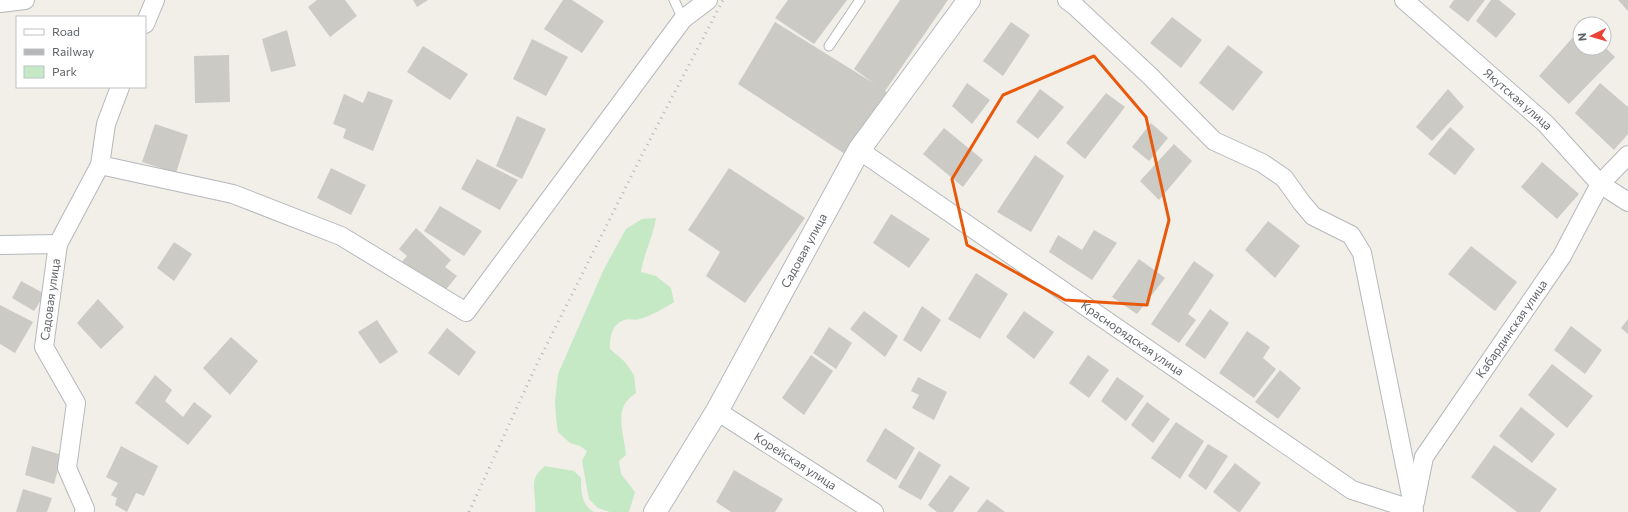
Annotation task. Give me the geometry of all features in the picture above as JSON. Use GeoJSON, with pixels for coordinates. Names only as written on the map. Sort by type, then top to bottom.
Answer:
{"type":"FeatureCollection","features":[{"type":"Feature","properties":{"kind":"street"},"geometry":{"type":"LineString","coordinates":[[0,3],[24,0]]}},
{"type":"Feature","properties":{"kind":"street"},"geometry":{"type":"LineString","coordinates":[[146,22],[155,0]]}},
{"type":"Feature","properties":{"kind":"street"},"geometry":{"type":"LineString","coordinates":[[100,165],[233,194],[341,236],[466,312],[683,19],[708,0]]}},
{"type":"Feature","properties":{"kind":"street","name":"Садовая улица"},"geometry":{"type":"LineString","coordinates":[[655,512],[717,411],[858,150],[969,0]]}},
{"type":"Feature","properties":{"kind":"street"},"geometry":{"type":"LineString","coordinates":[[1067,0],[1150,76],[1214,141],[1262,163],[1284,178],[1313,216],[1351,235],[1362,253],[1414,511]]}},
{"type":"Feature","properties":{"kind":"street","name":"Якутская улица"},"geometry":{"type":"LineString","coordinates":[[1404,0],[1546,124],[1600,184],[1628,202]]}},
{"type":"Feature","properties":{"kind":"street","name":"Садовая улица"},"geometry":{"type":"LineString","coordinates":[[86,511],[67,468],[76,403],[44,347],[58,244],[100,165],[106,124],[120,88]]}},
{"type":"Feature","properties":{"kind":"street","name":"Краснорядская улица"},"geometry":{"type":"LineString","coordinates":[[858,150],[1352,490],[1414,511]]}},
{"type":"Feature","properties":{"kind":"street","name":"Кабардинская улица"},"geometry":{"type":"LineString","coordinates":[[1414,511],[1424,457],[1562,256],[1600,184],[1628,155]]}},
{"type":"Feature","properties":{"kind":"street"},"geometry":{"type":"LineString","coordinates":[[0,245],[58,244]]}},
{"type":"Feature","properties":{"kind":"street","name":"Корейская улица"},"geometry":{"type":"LineString","coordinates":[[717,411],[874,512]]}},
{"type":"Feature","properties":{"kind":"lane"},"geometry":{"type":"LineString","coordinates":[[674,0],[683,19]]}},
{"type":"Feature","properties":{"kind":"lane"},"geometry":{"type":"LineString","coordinates":[[829,46],[860,0]]}},
{"type":"Feature","properties":{"kind":"highlighted area"},"geometry":{"type":"Polygon","coordinates":[[[1094,56],[1146,117],[1169,220],[1147,305],[1065,300],[967,245],[952,179],[1003,95],[1094,56]]]}},
{"type":"Feature","properties":{"kind":"green space"},"geometry":{"type":"Polygon","coordinates":[[[656,218],[641,272],[656,276],[671,288],[674,302],[657,312],[638,320],[624,320],[616,325],[612,332],[610,349],[624,361],[634,375],[636,393],[624,406],[621,421],[626,455],[619,461],[621,474],[635,492],[629,512],[610,512],[598,508],[589,499],[582,461],[587,451],[580,446],[570,443],[558,432],[555,401],[558,374],[604,269],[626,229],[642,219],[656,218]]]}},
{"type":"Feature","properties":{"kind":"green space"},"geometry":{"type":"Polygon","coordinates":[[[545,466],[574,471],[581,478],[584,502],[586,506],[594,512],[535,512],[534,484],[536,476],[545,466]]]}},
{"type":"Feature","properties":{"kind":"building"},"geometry":{"type":"Polygon","coordinates":[[[317,0],[345,0],[357,16],[330,37],[308,7],[317,0]]]}},
{"type":"Feature","properties":{"kind":"building"},"geometry":{"type":"Polygon","coordinates":[[[413,0],[428,0],[417,7],[413,0]]]}},
{"type":"Feature","properties":{"kind":"building"},"geometry":{"type":"Polygon","coordinates":[[[563,0],[572,0],[604,21],[582,53],[544,29],[563,0]]]}},
{"type":"Feature","properties":{"kind":"building"},"geometry":{"type":"Polygon","coordinates":[[[788,0],[847,0],[814,44],[775,18],[788,0]]]}},
{"type":"Feature","properties":{"kind":"building"},"geometry":{"type":"Polygon","coordinates":[[[900,0],[948,0],[885,91],[890,94],[848,156],[738,84],[775,22],[875,84],[854,69],[900,0]]]}},
{"type":"Feature","properties":{"kind":"building"},"geometry":{"type":"Polygon","coordinates":[[[1454,0],[1485,0],[1468,22],[1449,7],[1454,0]]]}},
{"type":"Feature","properties":{"kind":"building"},"geometry":{"type":"Polygon","coordinates":[[[1491,0],[1499,0],[1516,14],[1496,38],[1476,21],[1491,0]]]}},
{"type":"Feature","properties":{"kind":"building"},"geometry":{"type":"Polygon","coordinates":[[[1618,0],[1628,0],[1628,11],[1618,0]]]}},
{"type":"Feature","properties":{"kind":"building"},"geometry":{"type":"Polygon","coordinates":[[[1172,17],[1202,40],[1181,68],[1150,43],[1172,17]]]}},
{"type":"Feature","properties":{"kind":"building"},"geometry":{"type":"Polygon","coordinates":[[[1011,22],[1030,35],[1003,76],[983,61],[1011,22]]]}},
{"type":"Feature","properties":{"kind":"building"},"geometry":{"type":"Polygon","coordinates":[[[287,30],[296,66],[271,72],[262,39],[287,30]]]}},
{"type":"Feature","properties":{"kind":"building"},"geometry":{"type":"Polygon","coordinates":[[[1572,38],[1572,56],[1612,56],[1612,54],[1615,57],[1569,104],[1539,76],[1572,38]]]}},
{"type":"Feature","properties":{"kind":"building"},"geometry":{"type":"Polygon","coordinates":[[[532,39],[568,57],[546,96],[513,79],[532,39]]]}},
{"type":"Feature","properties":{"kind":"building"},"geometry":{"type":"Polygon","coordinates":[[[1228,45],[1263,72],[1233,111],[1199,83],[1228,45]]]}},
{"type":"Feature","properties":{"kind":"building"},"geometry":{"type":"Polygon","coordinates":[[[423,46],[468,74],[450,100],[407,72],[423,46]]]}},
{"type":"Feature","properties":{"kind":"building"},"geometry":{"type":"Polygon","coordinates":[[[229,55],[230,102],[195,103],[194,56],[229,55]]]}},
{"type":"Feature","properties":{"kind":"building"},"geometry":{"type":"Polygon","coordinates":[[[967,83],[990,100],[972,124],[952,106],[967,83]]]}},
{"type":"Feature","properties":{"kind":"building"},"geometry":{"type":"Polygon","coordinates":[[[1600,83],[1628,107],[1628,134],[1614,150],[1575,113],[1600,83]]]}},
{"type":"Feature","properties":{"kind":"building"},"geometry":{"type":"Polygon","coordinates":[[[1040,89],[1064,107],[1038,139],[1016,122],[1040,89]]]}},
{"type":"Feature","properties":{"kind":"building"},"geometry":{"type":"Polygon","coordinates":[[[1448,89],[1464,107],[1432,141],[1416,127],[1448,89]]]}},
{"type":"Feature","properties":{"kind":"building"},"geometry":{"type":"Polygon","coordinates":[[[368,91],[393,100],[373,151],[343,138],[346,129],[333,124],[344,94],[363,103],[368,91]]]}},
{"type":"Feature","properties":{"kind":"building"},"geometry":{"type":"Polygon","coordinates":[[[1106,93],[1125,107],[1085,159],[1066,143],[1106,93]]]}},
{"type":"Feature","properties":{"kind":"building"},"geometry":{"type":"Polygon","coordinates":[[[517,116],[546,129],[522,179],[496,166],[517,116]]]}},
{"type":"Feature","properties":{"kind":"building"},"geometry":{"type":"Polygon","coordinates":[[[1151,123],[1168,138],[1149,161],[1132,147],[1151,123]]]}},
{"type":"Feature","properties":{"kind":"building"},"geometry":{"type":"Polygon","coordinates":[[[155,124],[188,135],[176,173],[142,162],[155,124]]]}},
{"type":"Feature","properties":{"kind":"building"},"geometry":{"type":"Polygon","coordinates":[[[1450,127],[1475,149],[1455,175],[1428,154],[1450,127]]]}},
{"type":"Feature","properties":{"kind":"building"},"geometry":{"type":"Polygon","coordinates":[[[944,128],[983,160],[963,187],[923,154],[944,128]]]}},
{"type":"Feature","properties":{"kind":"building"},"geometry":{"type":"Polygon","coordinates":[[[1174,144],[1192,161],[1159,200],[1140,181],[1174,144]]]}},
{"type":"Feature","properties":{"kind":"building"},"geometry":{"type":"Polygon","coordinates":[[[1035,155],[1064,176],[1031,232],[997,212],[1035,155]]]}},
{"type":"Feature","properties":{"kind":"building"},"geometry":{"type":"Polygon","coordinates":[[[477,159],[518,180],[500,210],[461,189],[477,159]]]}},
{"type":"Feature","properties":{"kind":"building"},"geometry":{"type":"Polygon","coordinates":[[[1542,162],[1579,194],[1557,219],[1521,187],[1542,162]]]}},
{"type":"Feature","properties":{"kind":"building"},"geometry":{"type":"Polygon","coordinates":[[[331,168],[366,185],[351,215],[317,198],[331,168]]]}},
{"type":"Feature","properties":{"kind":"building"},"geometry":{"type":"Polygon","coordinates":[[[729,168],[805,218],[745,303],[706,276],[720,252],[688,230],[729,168]]]}},
{"type":"Feature","properties":{"kind":"building"},"geometry":{"type":"Polygon","coordinates":[[[440,206],[482,231],[464,256],[424,231],[440,206]]]}},
{"type":"Feature","properties":{"kind":"building"},"geometry":{"type":"Polygon","coordinates":[[[891,214],[930,239],[909,268],[873,243],[891,214]]]}},
{"type":"Feature","properties":{"kind":"building"},"geometry":{"type":"Polygon","coordinates":[[[1268,221],[1300,246],[1275,278],[1245,250],[1268,221]]]}},
{"type":"Feature","properties":{"kind":"building"},"geometry":{"type":"Polygon","coordinates":[[[416,228],[451,260],[445,267],[457,276],[443,293],[400,264],[407,256],[399,249],[416,228]]]}},
{"type":"Feature","properties":{"kind":"building"},"geometry":{"type":"Polygon","coordinates":[[[1094,230],[1117,243],[1092,280],[1049,252],[1058,235],[1082,250],[1094,230]]]}},
{"type":"Feature","properties":{"kind":"building"},"geometry":{"type":"Polygon","coordinates":[[[174,242],[192,254],[174,281],[157,268],[174,242]]]}},
{"type":"Feature","properties":{"kind":"building"},"geometry":{"type":"Polygon","coordinates":[[[1471,246],[1517,282],[1495,311],[1448,274],[1471,246]]]}},
{"type":"Feature","properties":{"kind":"building"},"geometry":{"type":"Polygon","coordinates":[[[1139,259],[1165,278],[1137,314],[1112,297],[1139,259]]]}},
{"type":"Feature","properties":{"kind":"building"},"geometry":{"type":"Polygon","coordinates":[[[1194,261],[1214,275],[1188,314],[1196,320],[1179,343],[1151,324],[1194,261]]]}},
{"type":"Feature","properties":{"kind":"building"},"geometry":{"type":"Polygon","coordinates":[[[976,273],[1008,294],[980,339],[948,319],[976,273]]]}},
{"type":"Feature","properties":{"kind":"building"},"geometry":{"type":"Polygon","coordinates":[[[21,281],[45,294],[34,311],[12,298],[21,281]]]}},
{"type":"Feature","properties":{"kind":"building"},"geometry":{"type":"Polygon","coordinates":[[[98,299],[124,327],[101,349],[77,323],[98,299]]]}},
{"type":"Feature","properties":{"kind":"building"},"geometry":{"type":"Polygon","coordinates":[[[0,305],[33,322],[15,353],[0,344],[0,305]]]}},
{"type":"Feature","properties":{"kind":"building"},"geometry":{"type":"Polygon","coordinates":[[[922,306],[941,320],[921,352],[903,340],[922,306]]]}},
{"type":"Feature","properties":{"kind":"building"},"geometry":{"type":"Polygon","coordinates":[[[1210,309],[1229,323],[1205,359],[1185,345],[1210,309]]]}},
{"type":"Feature","properties":{"kind":"building"},"geometry":{"type":"Polygon","coordinates":[[[864,311],[898,336],[885,357],[850,329],[864,311]]]}},
{"type":"Feature","properties":{"kind":"building"},"geometry":{"type":"Polygon","coordinates":[[[1024,311],[1054,332],[1034,359],[1006,337],[1024,311]]]}},
{"type":"Feature","properties":{"kind":"building"},"geometry":{"type":"Polygon","coordinates":[[[1628,319],[1628,334],[1621,328],[1628,319]]]}},
{"type":"Feature","properties":{"kind":"building"},"geometry":{"type":"Polygon","coordinates":[[[377,320],[398,352],[380,364],[358,332],[377,320]]]}},
{"type":"Feature","properties":{"kind":"building"},"geometry":{"type":"Polygon","coordinates":[[[1571,326],[1602,350],[1585,374],[1554,350],[1571,326]]]}},
{"type":"Feature","properties":{"kind":"building"},"geometry":{"type":"Polygon","coordinates":[[[829,327],[852,343],[836,369],[813,353],[829,327]]]}},
{"type":"Feature","properties":{"kind":"building"},"geometry":{"type":"Polygon","coordinates":[[[447,328],[476,352],[459,376],[428,353],[447,328]]]}},
{"type":"Feature","properties":{"kind":"building"},"geometry":{"type":"Polygon","coordinates":[[[1247,331],[1270,347],[1263,358],[1276,369],[1254,398],[1219,373],[1247,331]]]}},
{"type":"Feature","properties":{"kind":"building"},"geometry":{"type":"Polygon","coordinates":[[[231,337],[258,361],[230,395],[203,368],[231,337]]]}},
{"type":"Feature","properties":{"kind":"building"},"geometry":{"type":"Polygon","coordinates":[[[811,355],[833,371],[804,415],[782,398],[811,355]]]}},
{"type":"Feature","properties":{"kind":"building"},"geometry":{"type":"Polygon","coordinates":[[[1088,355],[1109,370],[1089,398],[1069,383],[1088,355]]]}},
{"type":"Feature","properties":{"kind":"building"},"geometry":{"type":"Polygon","coordinates":[[[1552,364],[1593,396],[1567,428],[1528,395],[1552,364]]]}},
{"type":"Feature","properties":{"kind":"building"},"geometry":{"type":"Polygon","coordinates":[[[1280,370],[1301,388],[1278,419],[1255,402],[1280,370]]]}},
{"type":"Feature","properties":{"kind":"building"},"geometry":{"type":"Polygon","coordinates":[[[155,375],[172,390],[165,401],[183,417],[194,402],[212,416],[188,445],[135,403],[155,375]]]}},
{"type":"Feature","properties":{"kind":"building"},"geometry":{"type":"Polygon","coordinates":[[[918,377],[947,392],[934,420],[912,408],[919,395],[911,391],[918,377]]]}},
{"type":"Feature","properties":{"kind":"building"},"geometry":{"type":"Polygon","coordinates":[[[1117,377],[1144,396],[1126,421],[1101,401],[1117,377]]]}},
{"type":"Feature","properties":{"kind":"building"},"geometry":{"type":"Polygon","coordinates":[[[1147,402],[1170,419],[1153,443],[1131,425],[1147,402]]]}},
{"type":"Feature","properties":{"kind":"building"},"geometry":{"type":"Polygon","coordinates":[[[1521,407],[1555,434],[1532,463],[1499,436],[1521,407]]]}},
{"type":"Feature","properties":{"kind":"building"},"geometry":{"type":"Polygon","coordinates":[[[1176,422],[1204,441],[1180,479],[1151,458],[1176,422]]]}},
{"type":"Feature","properties":{"kind":"building"},"geometry":{"type":"Polygon","coordinates":[[[885,428],[915,448],[896,480],[866,461],[885,428]]]}},
{"type":"Feature","properties":{"kind":"building"},"geometry":{"type":"Polygon","coordinates":[[[1208,444],[1228,456],[1206,490],[1188,476],[1208,444]]]}},
{"type":"Feature","properties":{"kind":"building"},"geometry":{"type":"Polygon","coordinates":[[[1494,445],[1557,489],[1540,512],[1517,512],[1471,477],[1494,445]]]}},
{"type":"Feature","properties":{"kind":"building"},"geometry":{"type":"Polygon","coordinates":[[[32,446],[62,455],[54,484],[25,475],[32,446]]]}},
{"type":"Feature","properties":{"kind":"building"},"geometry":{"type":"Polygon","coordinates":[[[121,446],[158,466],[144,496],[136,493],[127,512],[115,505],[117,498],[111,495],[118,483],[106,477],[121,446]]]}},
{"type":"Feature","properties":{"kind":"building"},"geometry":{"type":"Polygon","coordinates":[[[919,451],[941,465],[921,500],[898,487],[919,451]]]}},
{"type":"Feature","properties":{"kind":"building"},"geometry":{"type":"Polygon","coordinates":[[[1235,463],[1261,483],[1240,512],[1213,492],[1235,463]]]}},
{"type":"Feature","properties":{"kind":"building"},"geometry":{"type":"Polygon","coordinates":[[[734,470],[783,499],[775,512],[731,512],[716,502],[734,470]]]}},
{"type":"Feature","properties":{"kind":"building"},"geometry":{"type":"Polygon","coordinates":[[[950,475],[970,488],[953,512],[937,512],[928,505],[950,475]]]}},
{"type":"Feature","properties":{"kind":"building"},"geometry":{"type":"Polygon","coordinates":[[[23,489],[52,498],[47,512],[16,512],[23,489]]]}},
{"type":"Feature","properties":{"kind":"building"},"geometry":{"type":"Polygon","coordinates":[[[987,499],[1005,512],[977,512],[987,499]]]}},
{"type":"Feature","properties":{"kind":"railway"},"geometry":{"type":"LineString","coordinates":[[469,512],[535,368],[643,153],[723,0]]}}]}
